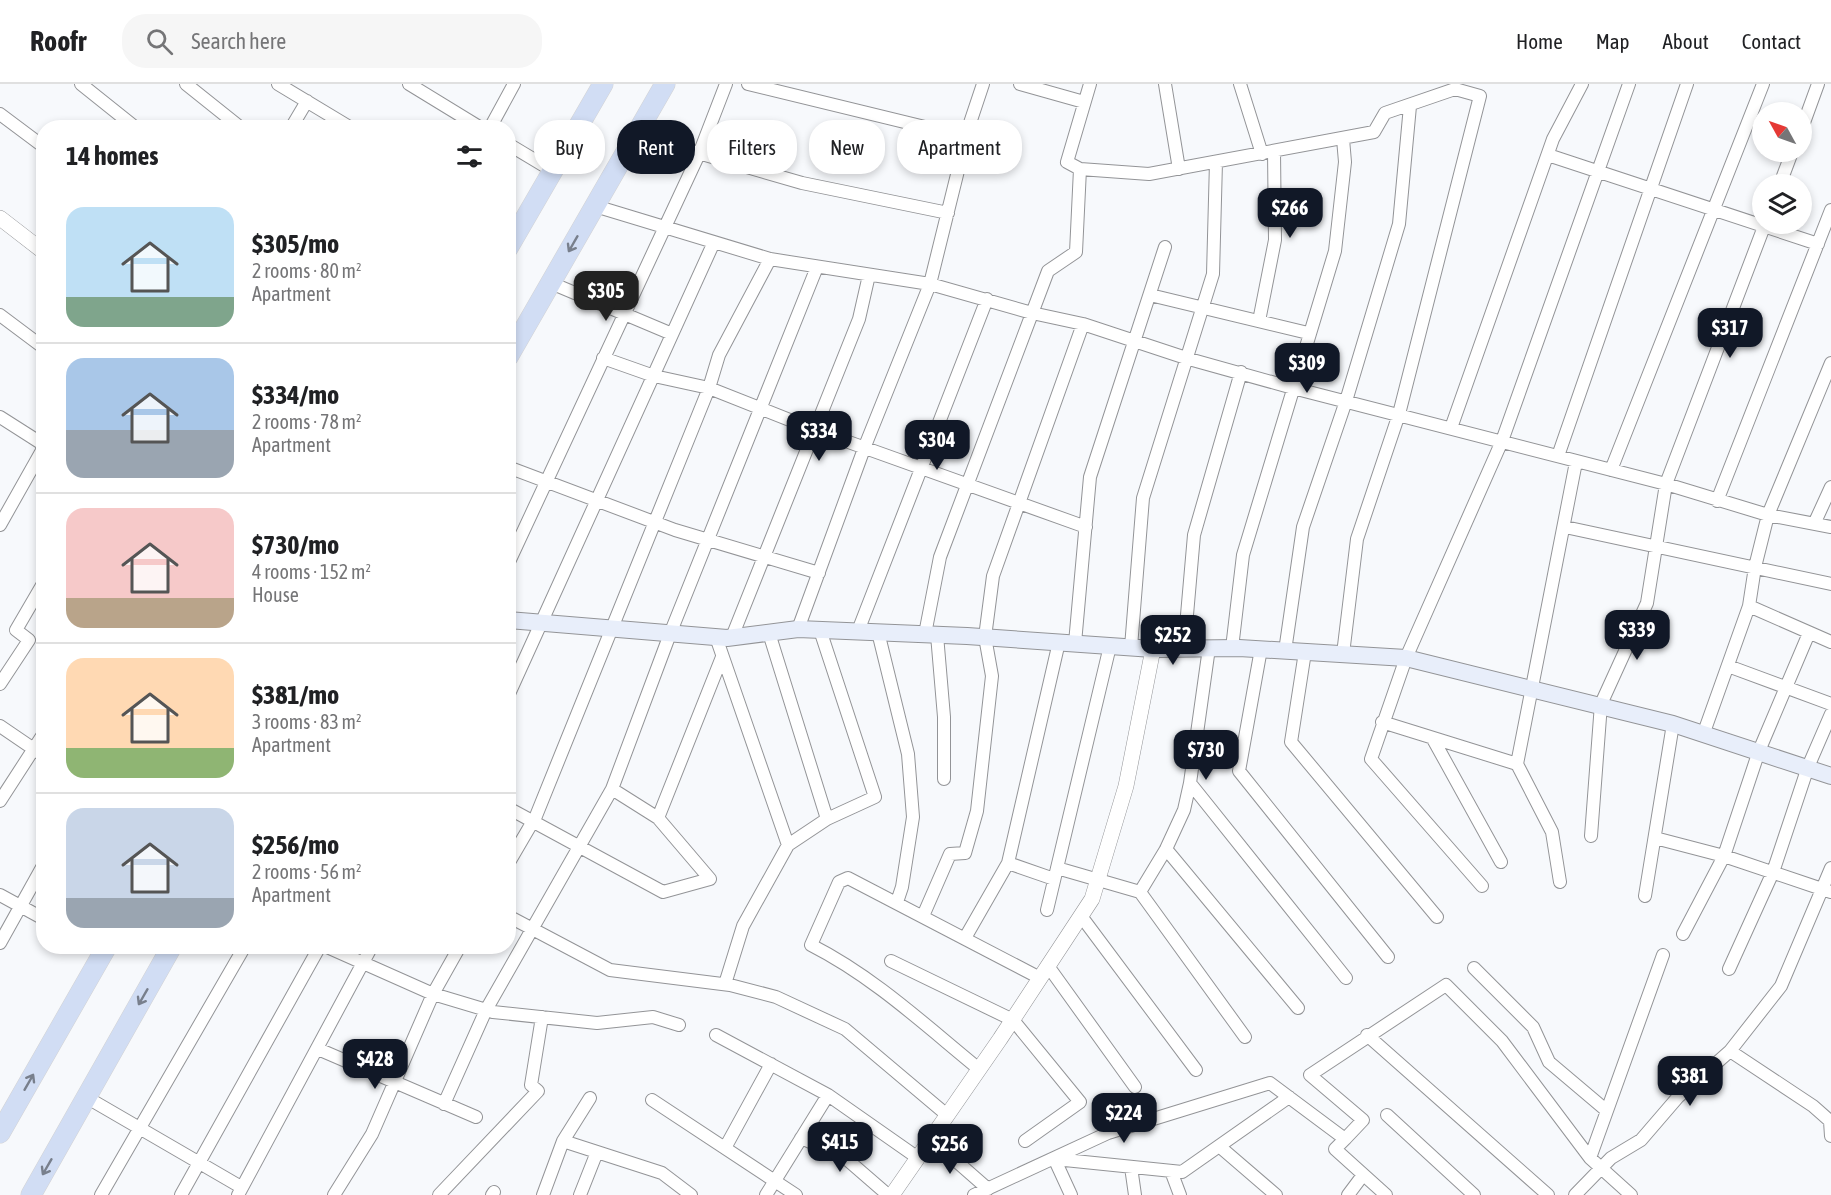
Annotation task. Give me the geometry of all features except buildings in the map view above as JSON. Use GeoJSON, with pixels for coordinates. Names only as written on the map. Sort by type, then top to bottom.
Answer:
{"type":"FeatureCollection","features":[{"type":"Feature","properties":{"kind":"main road"},"geometry":{"type":"LineString","coordinates":[[582,120],[603,84]]}},
{"type":"Feature","properties":{"kind":"main road"},"geometry":{"type":"LineString","coordinates":[[645,120],[665,84]]}},
{"type":"Feature","properties":{"kind":"main road"},"geometry":{"type":"LineString","coordinates":[[516,343],[617,169]]}},
{"type":"Feature","properties":{"kind":"main road"},"geometry":{"type":"LineString","coordinates":[[516,222],[551,174]]}},
{"type":"Feature","properties":{"kind":"main road"},"geometry":{"type":"LineString","coordinates":[[516,621],[724,637],[798,629],[985,637],[1153,649],[1261,649],[1406,658],[1673,724],[1831,776]]}},
{"type":"Feature","properties":{"kind":"main road"},"geometry":{"type":"LineString","coordinates":[[0,1133],[98,954]]}},
{"type":"Feature","properties":{"kind":"main road"},"geometry":{"type":"LineString","coordinates":[[31,1195],[167,954]]}},
{"type":"Feature","properties":{"kind":"street"},"geometry":{"type":"LineString","coordinates":[[81,84],[126,120]]}},
{"type":"Feature","properties":{"kind":"street"},"geometry":{"type":"LineString","coordinates":[[186,84],[231,120]]}},
{"type":"Feature","properties":{"kind":"street"},"geometry":{"type":"LineString","coordinates":[[278,84],[338,120]]}},
{"type":"Feature","properties":{"kind":"street"},"geometry":{"type":"LineString","coordinates":[[409,84],[425,88],[470,120]]}},
{"type":"Feature","properties":{"kind":"street"},"geometry":{"type":"LineString","coordinates":[[494,120],[514,84]]}},
{"type":"Feature","properties":{"kind":"street"},"geometry":{"type":"LineString","coordinates":[[516,547],[699,154],[726,84]]}},
{"type":"Feature","properties":{"kind":"street"},"geometry":{"type":"LineString","coordinates":[[748,84],[897,120]]}},
{"type":"Feature","properties":{"kind":"street"},"geometry":{"type":"LineString","coordinates":[[971,120],[983,84]]}},
{"type":"Feature","properties":{"kind":"street"},"geometry":{"type":"LineString","coordinates":[[1020,84],[1084,102]]}},
{"type":"Feature","properties":{"kind":"street"},"geometry":{"type":"LineString","coordinates":[[1090,84],[1067,162],[1080,169],[1149,174],[1374,132],[1385,113],[1410,106],[1454,86],[1480,96],[1399,414],[1357,539],[1343,654]]}},
{"type":"Feature","properties":{"kind":"street"},"geometry":{"type":"LineString","coordinates":[[1165,84],[1179,169]]}},
{"type":"Feature","properties":{"kind":"street"},"geometry":{"type":"LineString","coordinates":[[1239,84],[1268,153],[1275,240],[1259,321]]}},
{"type":"Feature","properties":{"kind":"street"},"geometry":{"type":"LineString","coordinates":[[1451,428],[1548,155],[1581,84]]}},
{"type":"Feature","properties":{"kind":"street"},"geometry":{"type":"LineString","coordinates":[[1482,886],[1371,759],[1406,658],[1502,441],[1629,84]]}},
{"type":"Feature","properties":{"kind":"street"},"geometry":{"type":"LineString","coordinates":[[1558,456],[1688,84]]}},
{"type":"Feature","properties":{"kind":"street"},"geometry":{"type":"LineString","coordinates":[[1611,470],[1763,84]]}},
{"type":"Feature","properties":{"kind":"street"},"geometry":{"type":"LineString","coordinates":[[1811,102],[1818,84]]}},
{"type":"Feature","properties":{"kind":"street"},"geometry":{"type":"LineString","coordinates":[[296,120],[307,101]]}},
{"type":"Feature","properties":{"kind":"street"},"geometry":{"type":"LineString","coordinates":[[1285,651],[1303,527],[1347,401],[1399,224],[1410,106]]}},
{"type":"Feature","properties":{"kind":"street"},"geometry":{"type":"LineString","coordinates":[[0,114],[36,141]]}},
{"type":"Feature","properties":{"kind":"street"},"geometry":{"type":"LineString","coordinates":[[1232,648],[1243,555],[1308,333],[1335,251],[1345,162],[1343,139]]}},
{"type":"Feature","properties":{"kind":"street"},"geometry":{"type":"LineString","coordinates":[[516,149],[534,160]]}},
{"type":"Feature","properties":{"kind":"street"},"geometry":{"type":"LineString","coordinates":[[695,153],[802,183],[948,213]]}},
{"type":"Feature","properties":{"kind":"street"},"geometry":{"type":"LineString","coordinates":[[1548,155],[1752,221]]}},
{"type":"Feature","properties":{"kind":"street"},"geometry":{"type":"LineString","coordinates":[[1131,647],[1143,498],[1213,274],[1216,162]]}},
{"type":"Feature","properties":{"kind":"street"},"geometry":{"type":"LineString","coordinates":[[944,778],[944,717],[931,634],[940,557],[1048,271],[1076,252],[1080,169]]}},
{"type":"Feature","properties":{"kind":"street"},"geometry":{"type":"LineString","coordinates":[[798,629],[865,446],[930,284],[957,174]]}},
{"type":"Feature","properties":{"kind":"street"},"geometry":{"type":"LineString","coordinates":[[596,206],[770,259],[930,284],[1032,313],[1083,324],[1137,340],[1188,359],[1293,388],[1666,484],[1768,515],[1815,522],[1831,527]]}},
{"type":"Feature","properties":{"kind":"street"},"geometry":{"type":"LineString","coordinates":[[1717,501],[1831,210]]}},
{"type":"Feature","properties":{"kind":"street"},"geometry":{"type":"LineString","coordinates":[[0,218],[36,246]]}},
{"type":"Feature","properties":{"kind":"street"},"geometry":{"type":"LineString","coordinates":[[1591,836],[1601,705],[1647,603],[1666,484],[1762,234]]}},
{"type":"Feature","properties":{"kind":"street"},"geometry":{"type":"LineString","coordinates":[[1790,234],[1818,244]]}},
{"type":"Feature","properties":{"kind":"street"},"geometry":{"type":"LineString","coordinates":[[516,679],[714,242]]}},
{"type":"Feature","properties":{"kind":"street"},"geometry":{"type":"LineString","coordinates":[[965,938],[1008,863],[1067,642],[1086,527],[1090,477],[1137,340],[1165,247]]}},
{"type":"Feature","properties":{"kind":"street"},"geometry":{"type":"LineString","coordinates":[[516,850],[533,821],[709,388],[719,355],[770,259]]}},
{"type":"Feature","properties":{"kind":"street"},"geometry":{"type":"LineString","coordinates":[[444,1104],[486,1010],[612,789],[670,634],[817,267]]}},
{"type":"Feature","properties":{"kind":"street"},"geometry":{"type":"LineString","coordinates":[[658,818],[722,657],[724,637],[764,557],[859,319],[869,275]]}},
{"type":"Feature","properties":{"kind":"street"},"geometry":{"type":"LineString","coordinates":[[551,283],[672,334]]}},
{"type":"Feature","properties":{"kind":"street"},"geometry":{"type":"LineString","coordinates":[[1150,295],[1308,333]]}},
{"type":"Feature","properties":{"kind":"street"},"geometry":{"type":"LineString","coordinates":[[858,631],[987,299]]}},
{"type":"Feature","properties":{"kind":"street"},"geometry":{"type":"LineString","coordinates":[[0,315],[36,342]]}},
{"type":"Feature","properties":{"kind":"street"},"geometry":{"type":"LineString","coordinates":[[923,916],[951,854],[964,853],[977,811],[992,675],[985,637],[993,576],[1083,324]]}},
{"type":"Feature","properties":{"kind":"street"},"geometry":{"type":"LineString","coordinates":[[603,358],[654,376],[709,388],[815,430],[1086,527]]}},
{"type":"Feature","properties":{"kind":"street"},"geometry":{"type":"LineString","coordinates":[[1703,735],[1749,606],[1755,567],[1768,515],[1831,363]]}},
{"type":"Feature","properties":{"kind":"street"},"geometry":{"type":"LineString","coordinates":[[1184,649],[1194,535],[1241,372]]}},
{"type":"Feature","properties":{"kind":"street"},"geometry":{"type":"LineString","coordinates":[[0,417],[36,441]]}},
{"type":"Feature","properties":{"kind":"street"},"geometry":{"type":"LineString","coordinates":[[0,525],[36,460]]}},
{"type":"Feature","properties":{"kind":"street"},"geometry":{"type":"LineString","coordinates":[[1560,882],[1552,832],[1517,764],[1566,527],[1576,462]]}},
{"type":"Feature","properties":{"kind":"street"},"geometry":{"type":"LineString","coordinates":[[516,470],[653,522],[819,573]]}},
{"type":"Feature","properties":{"kind":"street"},"geometry":{"type":"LineString","coordinates":[[1815,522],[1831,487]]}},
{"type":"Feature","properties":{"kind":"street"},"geometry":{"type":"LineString","coordinates":[[1566,527],[1655,548],[1831,584]]}},
{"type":"Feature","properties":{"kind":"street"},"geometry":{"type":"LineString","coordinates":[[0,684],[29,640],[16,630],[36,596]]}},
{"type":"Feature","properties":{"kind":"street"},"geometry":{"type":"LineString","coordinates":[[1749,606],[1831,642]]}},
{"type":"Feature","properties":{"kind":"street"},"geometry":{"type":"LineString","coordinates":[[725,984],[743,926],[788,845],[827,819],[875,797],[820,630]]}},
{"type":"Feature","properties":{"kind":"street"},"geometry":{"type":"LineString","coordinates":[[878,632],[908,754],[913,816],[902,887],[897,902]]}},
{"type":"Feature","properties":{"kind":"street"},"geometry":{"type":"LineString","coordinates":[[769,633],[827,819]]}},
{"type":"Feature","properties":{"kind":"street"},"geometry":{"type":"LineString","coordinates":[[1683,934],[1724,856],[1759,751],[1809,633]]}},
{"type":"Feature","properties":{"kind":"street"},"geometry":{"type":"LineString","coordinates":[[1047,910],[1110,646]]}},
{"type":"Feature","properties":{"kind":"street"},"geometry":{"type":"LineString","coordinates":[[1140,892],[1166,849],[1184,810],[1190,783],[1209,648]]}},
{"type":"Feature","properties":{"kind":"street"},"geometry":{"type":"LineString","coordinates":[[801,1138],[843,1156],[890,1195],[918,1158],[1013,1020],[1092,899],[1126,786],[1153,649]]}},
{"type":"Feature","properties":{"kind":"street"},"geometry":{"type":"LineString","coordinates":[[1261,649],[1239,771],[1388,957]]}},
{"type":"Feature","properties":{"kind":"street"},"geometry":{"type":"LineString","coordinates":[[1305,652],[1291,742],[1437,917]]}},
{"type":"Feature","properties":{"kind":"street"},"geometry":{"type":"LineString","coordinates":[[722,657],[788,845]]}},
{"type":"Feature","properties":{"kind":"street"},"geometry":{"type":"LineString","coordinates":[[1728,666],[1831,704]]}},
{"type":"Feature","properties":{"kind":"street"},"geometry":{"type":"LineString","coordinates":[[1729,969],[1773,872],[1808,767],[1831,714]]}},
{"type":"Feature","properties":{"kind":"street"},"geometry":{"type":"LineString","coordinates":[[1382,722],[1433,740],[1517,764]]}},
{"type":"Feature","properties":{"kind":"street"},"geometry":{"type":"LineString","coordinates":[[1645,896],[1673,724]]}},
{"type":"Feature","properties":{"kind":"street"},"geometry":{"type":"LineString","coordinates":[[0,726],[36,751]]}},
{"type":"Feature","properties":{"kind":"street"},"geometry":{"type":"LineString","coordinates":[[1433,740],[1501,862]]}},
{"type":"Feature","properties":{"kind":"street"},"geometry":{"type":"LineString","coordinates":[[0,801],[36,755]]}},
{"type":"Feature","properties":{"kind":"street"},"geometry":{"type":"LineString","coordinates":[[1190,783],[1346,978]]}},
{"type":"Feature","properties":{"kind":"street"},"geometry":{"type":"LineString","coordinates":[[516,812],[663,892],[710,879],[658,818],[612,789]]}},
{"type":"Feature","properties":{"kind":"street"},"geometry":{"type":"LineString","coordinates":[[1654,838],[1724,856],[1827,891]]}},
{"type":"Feature","properties":{"kind":"street"},"geometry":{"type":"LineString","coordinates":[[1166,849],[1298,1008]]}},
{"type":"Feature","properties":{"kind":"street"},"geometry":{"type":"LineString","coordinates":[[1008,863],[1056,874],[1098,880],[1140,892],[1245,1037]]}},
{"type":"Feature","properties":{"kind":"street"},"geometry":{"type":"LineString","coordinates":[[1575,1195],[1611,1158],[1641,1140],[1678,1097],[1730,1051],[1781,986],[1827,891],[1831,868]]}},
{"type":"Feature","properties":{"kind":"street"},"geometry":{"type":"LineString","coordinates":[[0,943],[36,878]]}},
{"type":"Feature","properties":{"kind":"street"},"geometry":{"type":"LineString","coordinates":[[979,1069],[847,963],[811,945],[839,882],[848,878],[965,938],[1044,972],[1135,1087]]}},
{"type":"Feature","properties":{"kind":"street"},"geometry":{"type":"LineString","coordinates":[[0,895],[36,915]]}},
{"type":"Feature","properties":{"kind":"street"},"geometry":{"type":"LineString","coordinates":[[1081,916],[1196,1070]]}},
{"type":"Feature","properties":{"kind":"street"},"geometry":{"type":"LineString","coordinates":[[516,920],[610,970],[725,984],[776,997],[845,1029],[947,1115]]}},
{"type":"Feature","properties":{"kind":"street"},"geometry":{"type":"LineString","coordinates":[[101,1195],[240,954]]}},
{"type":"Feature","properties":{"kind":"street"},"geometry":{"type":"LineString","coordinates":[[181,1195],[316,954]]}},
{"type":"Feature","properties":{"kind":"street"},"geometry":{"type":"LineString","coordinates":[[344,954],[433,994],[486,1010],[597,1023],[653,1017],[679,1025]]}},
{"type":"Feature","properties":{"kind":"street"},"geometry":{"type":"LineString","coordinates":[[86,1097],[199,1163],[239,1191],[318,1049],[367,954]]}},
{"type":"Feature","properties":{"kind":"street"},"geometry":{"type":"LineString","coordinates":[[334,1195],[372,1134],[433,994],[456,954]]}},
{"type":"Feature","properties":{"kind":"street"},"geometry":{"type":"LineString","coordinates":[[1590,1158],[1664,955]]}},
{"type":"Feature","properties":{"kind":"street"},"geometry":{"type":"LineString","coordinates":[[891,961],[1013,1020],[1080,1102],[1025,1142]]}},
{"type":"Feature","properties":{"kind":"street"},"geometry":{"type":"LineString","coordinates":[[1474,968],[1533,1027],[1549,1062],[1607,1111]]}},
{"type":"Feature","properties":{"kind":"street"},"geometry":{"type":"LineString","coordinates":[[1386,1195],[1335,1149],[1363,1120],[1310,1075],[1367,1035],[1446,985],[1502,1041],[1590,1158],[1631,1195]]}},
{"type":"Feature","properties":{"kind":"street"},"geometry":{"type":"LineString","coordinates":[[439,1195],[538,1091],[531,1085],[542,1017]]}},
{"type":"Feature","properties":{"kind":"street"},"geometry":{"type":"LineString","coordinates":[[716,1035],[828,1095],[918,1158]]}},
{"type":"Feature","properties":{"kind":"street"},"geometry":{"type":"LineString","coordinates":[[1367,1035],[1548,1195]]}},
{"type":"Feature","properties":{"kind":"street"},"geometry":{"type":"LineString","coordinates":[[318,1049],[476,1117]]}},
{"type":"Feature","properties":{"kind":"street"},"geometry":{"type":"LineString","coordinates":[[1730,1051],[1813,1106],[1830,1121],[1831,1136]]}},
{"type":"Feature","properties":{"kind":"street"},"geometry":{"type":"LineString","coordinates":[[725,1148],[771,1064]]}},
{"type":"Feature","properties":{"kind":"street"},"geometry":{"type":"LineString","coordinates":[[974,1195],[1108,1133],[1270,1083],[1345,1139]]}},
{"type":"Feature","properties":{"kind":"street"},"geometry":{"type":"LineString","coordinates":[[766,1195],[828,1095]]}},
{"type":"Feature","properties":{"kind":"street"},"geometry":{"type":"LineString","coordinates":[[1054,1158],[1182,1172],[1289,1097]]}},
{"type":"Feature","properties":{"kind":"street"},"geometry":{"type":"LineString","coordinates":[[543,1195],[563,1141],[590,1098]]}},
{"type":"Feature","properties":{"kind":"street"},"geometry":{"type":"LineString","coordinates":[[652,1100],[796,1195]]}},
{"type":"Feature","properties":{"kind":"street"},"geometry":{"type":"LineString","coordinates":[[1388,1114],[1474,1195]]}},
{"type":"Feature","properties":{"kind":"street"},"geometry":{"type":"LineString","coordinates":[[931,1139],[988,1189]]}},
{"type":"Feature","properties":{"kind":"street"},"geometry":{"type":"LineString","coordinates":[[563,1141],[662,1173],[691,1195]]}},
{"type":"Feature","properties":{"kind":"street"},"geometry":{"type":"LineString","coordinates":[[1219,1146],[1276,1195]]}},
{"type":"Feature","properties":{"kind":"street"},"geometry":{"type":"LineString","coordinates":[[580,1195],[597,1152]]}},
{"type":"Feature","properties":{"kind":"street"},"geometry":{"type":"LineString","coordinates":[[1054,1158],[1071,1195]]}},
{"type":"Feature","properties":{"kind":"street"},"geometry":{"type":"LineString","coordinates":[[1131,1167],[1135,1195]]}},
{"type":"Feature","properties":{"kind":"street"},"geometry":{"type":"LineString","coordinates":[[1171,1171],[1180,1195]]}},
{"type":"Feature","properties":{"kind":"street"},"geometry":{"type":"LineString","coordinates":[[1348,1195],[1363,1175]]}}]}
